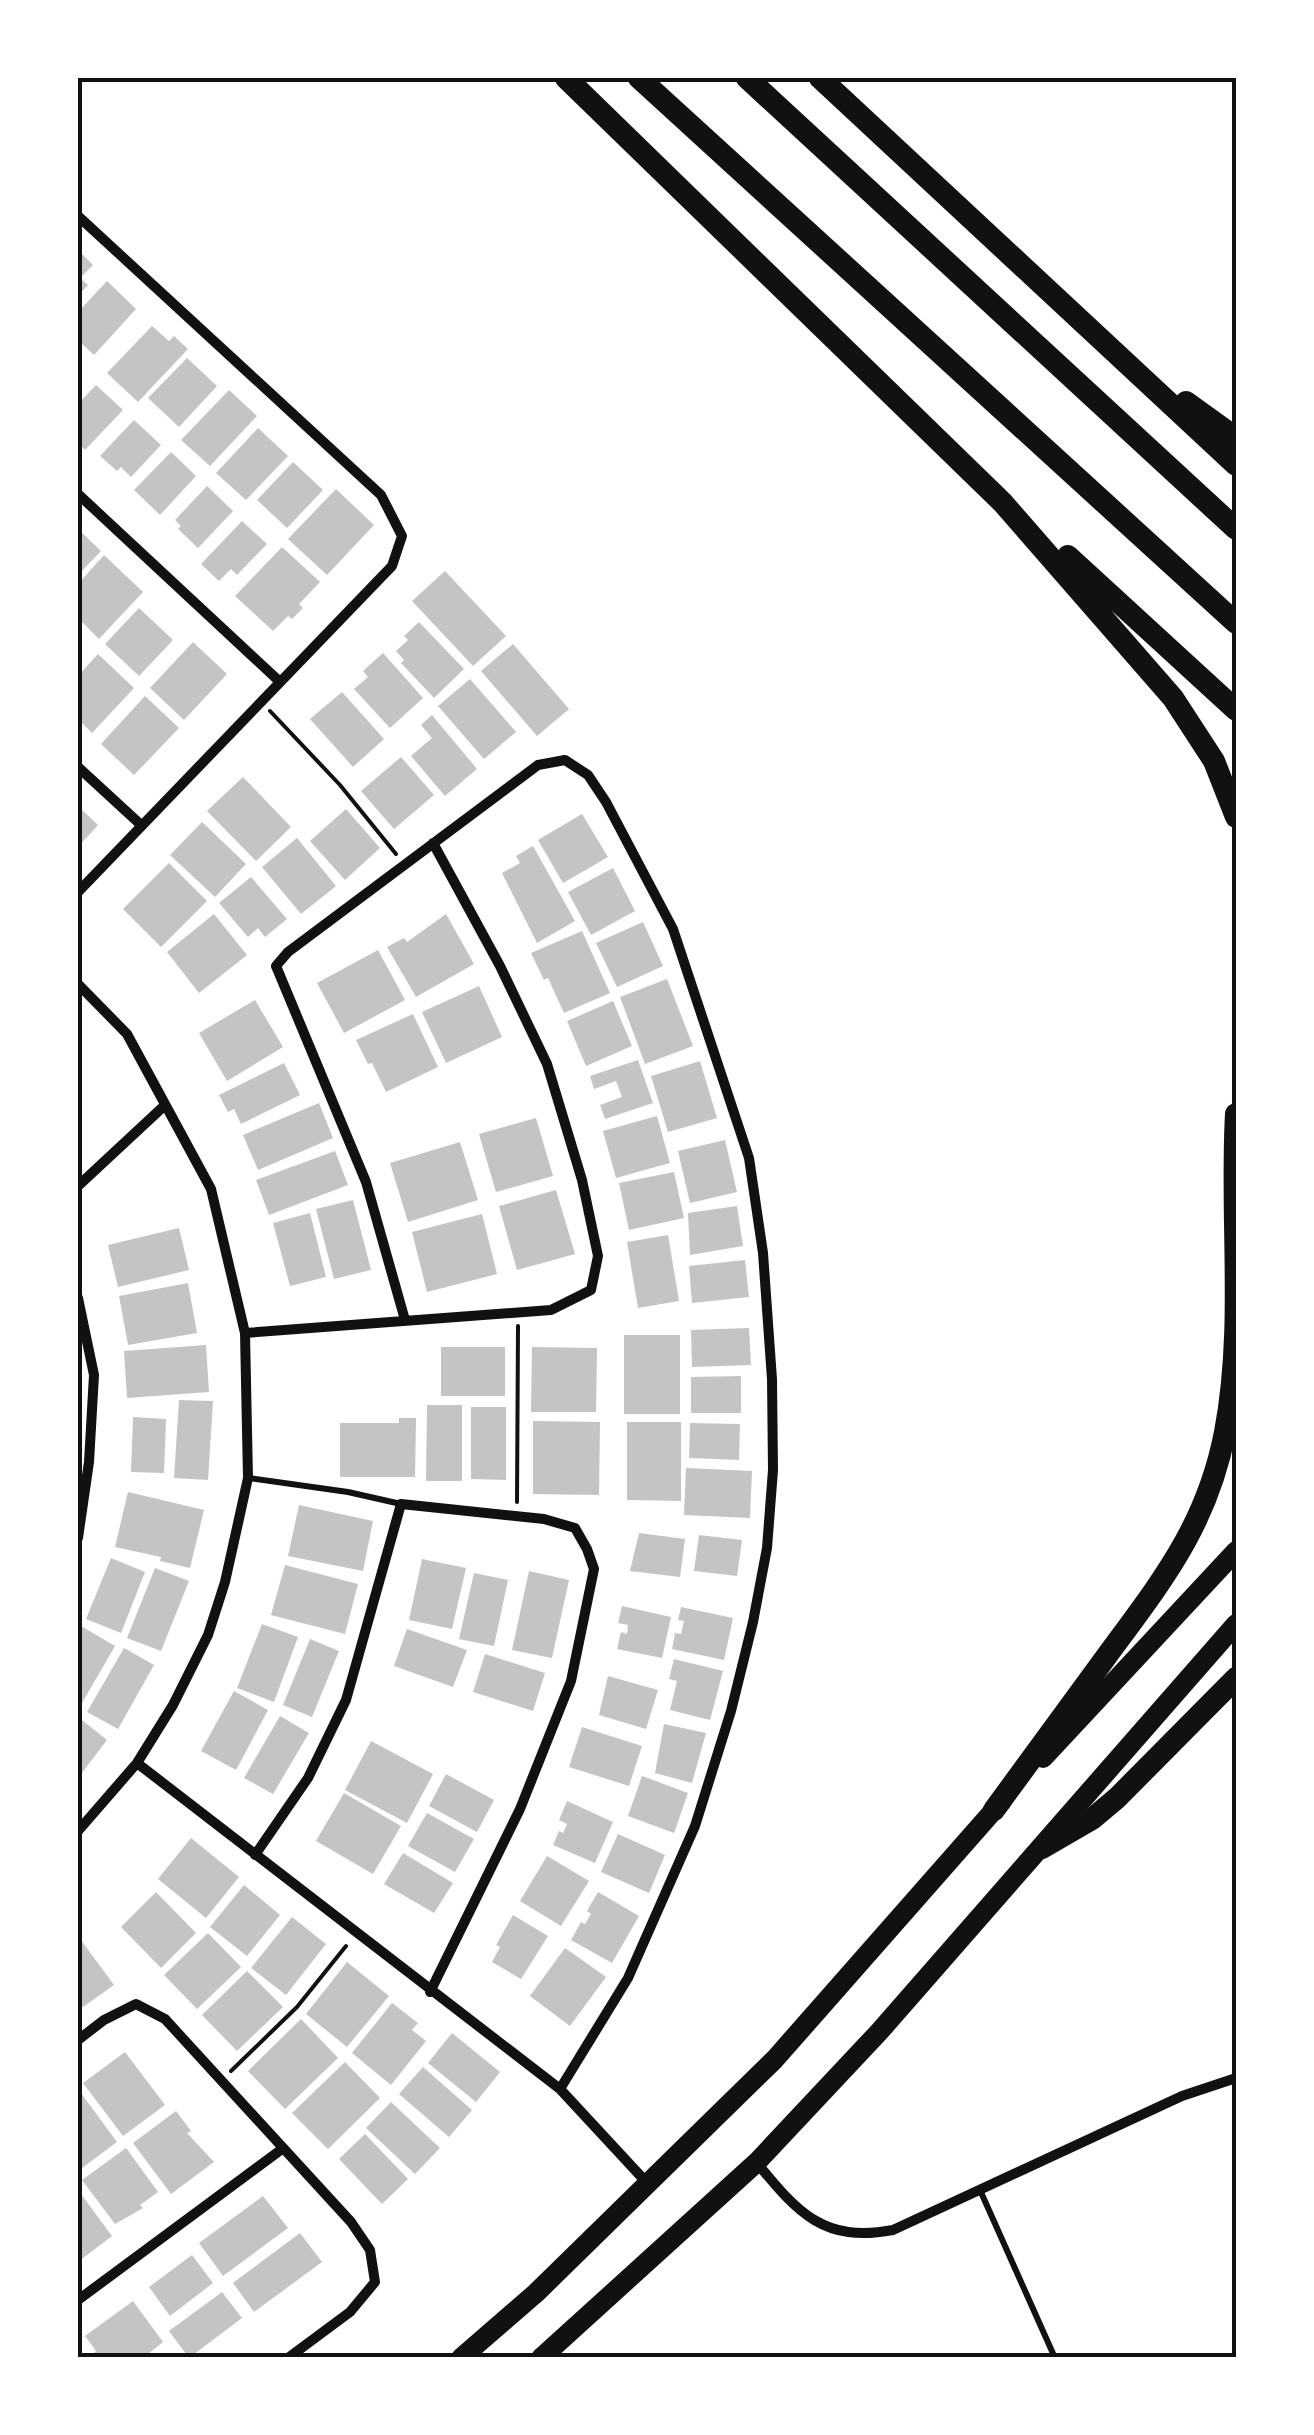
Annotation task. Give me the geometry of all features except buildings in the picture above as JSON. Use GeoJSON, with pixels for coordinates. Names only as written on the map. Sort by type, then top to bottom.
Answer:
{"type":"FeatureCollection","features":[{"type":"Feature","properties":{"kind":"highway"},"geometry":{"type":"LineString","coordinates":[[566,78],[1004,502],[1096,580],[1236,710]]}},
{"type":"Feature","properties":{"kind":"highway"},"geometry":{"type":"LineString","coordinates":[[640,78],[1236,623]]}},
{"type":"Feature","properties":{"kind":"highway"},"geometry":{"type":"LineString","coordinates":[[746,78],[1236,529]]}},
{"type":"Feature","properties":{"kind":"highway"},"geometry":{"type":"LineString","coordinates":[[820,78],[1236,466]]}},
{"type":"Feature","properties":{"kind":"highway"},"geometry":{"type":"LineString","coordinates":[[1120,356],[1236,438]]}},
{"type":"Feature","properties":{"kind":"highway"},"geometry":{"type":"LineString","coordinates":[[1004,502],[1173,698],[1214,761],[1236,817]]}},
{"type":"Feature","properties":{"kind":"highway"},"geometry":{"type":"LineString","coordinates":[[994,1810],[1173,1565],[1206,1502],[1226,1429],[1236,1311],[1236,1114]]}},
{"type":"Feature","properties":{"kind":"highway"},"geometry":{"type":"LineString","coordinates":[[1042,1848],[1092,1819],[1117,1798],[1236,1678]]}},
{"type":"Feature","properties":{"kind":"main road"},"geometry":{"type":"LineString","coordinates":[[461,2358],[536,2293],[775,2059],[994,1810],[1236,1551]]}},
{"type":"Feature","properties":{"kind":"main road"},"geometry":{"type":"LineString","coordinates":[[542,2358],[757,2162],[879,2032],[1236,1624]]}},
{"type":"Feature","properties":{"kind":"street"},"geometry":{"type":"LineString","coordinates":[[78,216],[380,495],[402,536],[392,566],[78,892]]}},
{"type":"Feature","properties":{"kind":"street"},"geometry":{"type":"LineString","coordinates":[[78,494],[278,681]]}},
{"type":"Feature","properties":{"kind":"street"},"geometry":{"type":"LineString","coordinates":[[405,1320],[366,1182],[276,966],[288,952],[538,765],[565,760],[588,775],[673,929],[748,1158],[763,1253],[772,1379],[773,1470],[767,1548],[753,1622],[695,1826],[628,1978],[560,2089]]}},
{"type":"Feature","properties":{"kind":"street"},"geometry":{"type":"LineString","coordinates":[[78,768],[140,824]]}},
{"type":"Feature","properties":{"kind":"street"},"geometry":{"type":"LineString","coordinates":[[245,1333],[551,1310],[592,1290],[598,1256],[582,1180],[547,1064],[500,966],[433,844]]}},
{"type":"Feature","properties":{"kind":"street"},"geometry":{"type":"LineString","coordinates":[[78,984],[127,1034],[210,1189],[245,1333],[248,1478],[225,1582],[208,1635],[173,1705],[137,1764],[78,1831]]}},
{"type":"Feature","properties":{"kind":"street"},"geometry":{"type":"LineString","coordinates":[[78,1186],[164,1106]]}},
{"type":"Feature","properties":{"kind":"street"},"geometry":{"type":"LineString","coordinates":[[78,1298],[94,1376],[89,1462],[78,1538]]}},
{"type":"Feature","properties":{"kind":"street"},"geometry":{"type":"LineString","coordinates":[[254,1856],[308,1778],[346,1700],[400,1504],[544,1519],[575,1528],[588,1549],[594,1570],[571,1681],[520,1809],[430,1992]]}},
{"type":"Feature","properties":{"kind":"street"},"geometry":{"type":"LineString","coordinates":[[137,1764],[560,2089],[648,2184]]}},
{"type":"Feature","properties":{"kind":"street"},"geometry":{"type":"LineString","coordinates":[[78,2040],[104,2020],[136,2004],[164,2019],[351,2222],[370,2250],[375,2282],[350,2312],[288,2358]]}},
{"type":"Feature","properties":{"kind":"street"},"geometry":{"type":"LineString","coordinates":[[757,2162],[807,2218],[849,2234],[893,2230],[1182,2096],[1236,2078]]}},
{"type":"Feature","properties":{"kind":"street"},"geometry":{"type":"LineString","coordinates":[[78,2300],[282,2149]]}},
{"type":"Feature","properties":{"kind":"lane"},"geometry":{"type":"LineString","coordinates":[[248,1478],[348,1492],[400,1504]]}},
{"type":"Feature","properties":{"kind":"lane"},"geometry":{"type":"LineString","coordinates":[[980,2189],[1055,2358]]}},
{"type":"Feature","properties":{"kind":"path"},"geometry":{"type":"LineString","coordinates":[[260,700],[340,786],[404,865]]}},
{"type":"Feature","properties":{"kind":"path"},"geometry":{"type":"LineString","coordinates":[[517,1517],[519,1312]]}},
{"type":"Feature","properties":{"kind":"path"},"geometry":{"type":"LineString","coordinates":[[221,2081],[297,2007],[356,1934]]}}]}
